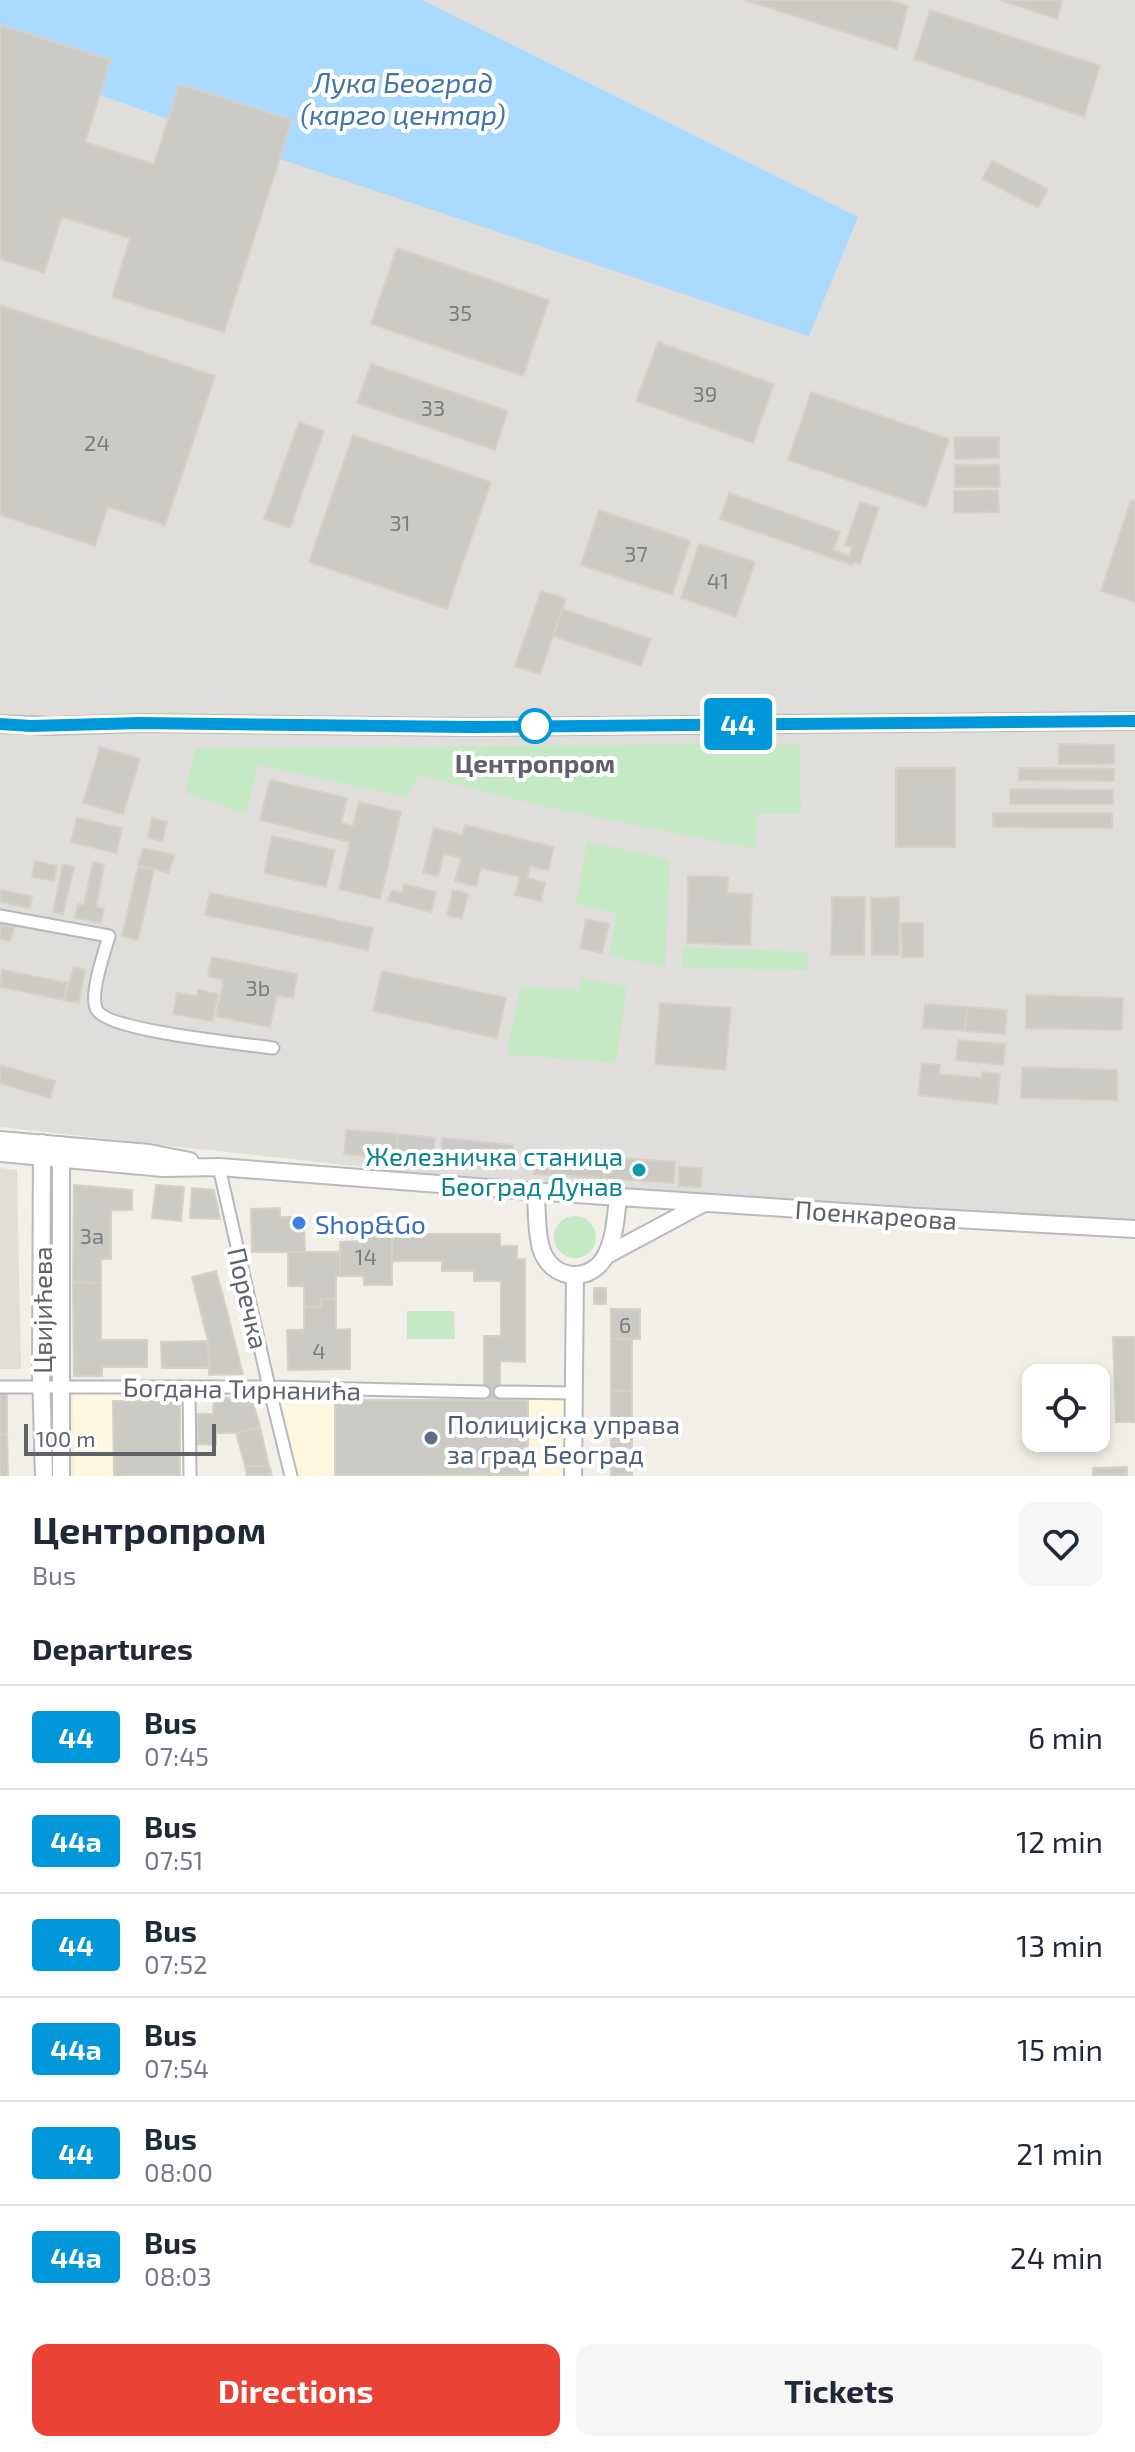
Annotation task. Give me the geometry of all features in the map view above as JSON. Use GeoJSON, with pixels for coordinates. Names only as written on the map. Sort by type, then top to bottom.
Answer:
{"type":"FeatureCollection","features":[{"type":"Feature","properties":{"kind":"street"},"geometry":{"type":"LineString","coordinates":[[0,724],[469,727],[1135,721]]}},
{"type":"Feature","properties":{"kind":"street"},"geometry":{"type":"LineString","coordinates":[[0,916],[109,936],[94,995],[96,1009],[100,1016],[108,1020],[156,1032],[273,1048]]}},
{"type":"Feature","properties":{"kind":"street"},"geometry":{"type":"LineString","coordinates":[[0,1140],[42,1150]]}},
{"type":"Feature","properties":{"kind":"street"},"geometry":{"type":"LineString","coordinates":[[0,1153],[42,1150]]}},
{"type":"Feature","properties":{"kind":"street","name":"Поенкареова"},"geometry":{"type":"LineString","coordinates":[[42,1150],[149,1153],[219,1167],[536,1192],[1135,1229]]}},
{"type":"Feature","properties":{"kind":"street","name":"Цвијићева"},"geometry":{"type":"LineString","coordinates":[[42,1150],[41,1387],[44,1476]]}},
{"type":"Feature","properties":{"kind":"street","name":"Цвијићева"},"geometry":{"type":"LineString","coordinates":[[61,1152],[61,1476]]}},
{"type":"Feature","properties":{"kind":"street","name":"Поречка"},"geometry":{"type":"LineString","coordinates":[[219,1167],[273,1387],[291,1476]]}},
{"type":"Feature","properties":{"kind":"street"},"geometry":{"type":"LineString","coordinates":[[536,1192],[537,1222],[545,1257],[558,1272],[575,1276],[585,1274],[607,1255],[706,1202]]}},
{"type":"Feature","properties":{"kind":"street"},"geometry":{"type":"LineString","coordinates":[[607,1255],[614,1231],[618,1197]]}},
{"type":"Feature","properties":{"kind":"street"},"geometry":{"type":"LineString","coordinates":[[573,1476],[575,1276]]}},
{"type":"Feature","properties":{"kind":"street","name":"Богдана Тирнанића"},"geometry":{"type":"LineString","coordinates":[[0,1387],[273,1387],[484,1392]]}},
{"type":"Feature","properties":{"kind":"street"},"geometry":{"type":"LineString","coordinates":[[189,1387],[190,1476]]}},
{"type":"Feature","properties":{"kind":"street"},"geometry":{"type":"LineString","coordinates":[[500,1392],[573,1393]]}},
{"type":"Feature","properties":{"kind":"shaded area"},"geometry":{"type":"Polygon","coordinates":[[[0,0],[1135,0],[1135,1221],[544,1187],[0,1127],[0,0]]]}},
{"type":"Feature","properties":{"kind":"shaded area"},"geometry":{"type":"Polygon","coordinates":[[[0,1168],[17,1170],[21,1369],[0,1369],[0,1168]]]}},
{"type":"Feature","properties":{"kind":"shaded area"},"geometry":{"type":"Polygon","coordinates":[[[73,1394],[185,1394],[186,1476],[74,1476],[73,1394]]]}},
{"type":"Feature","properties":{"kind":"shaded area","name":"Полицијска управа за град Београд"},"geometry":{"type":"Polygon","coordinates":[[[280,1400],[564,1400],[563,1476],[298,1476],[280,1400]]]}},
{"type":"Feature","properties":{"kind":"green space"},"geometry":{"type":"Polygon","coordinates":[[[800,744],[801,814],[757,814],[755,849],[546,807],[418,775],[407,797],[258,765],[246,814],[185,792],[196,748],[800,744]]]}},
{"type":"Feature","properties":{"kind":"green space"},"geometry":{"type":"Polygon","coordinates":[[[587,841],[670,860],[665,968],[609,955],[616,914],[576,903],[587,841]]]}},
{"type":"Feature","properties":{"kind":"green space"},"geometry":{"type":"Polygon","coordinates":[[[682,947],[808,952],[808,970],[682,968],[682,947]]]}},
{"type":"Feature","properties":{"kind":"green space"},"geometry":{"type":"Polygon","coordinates":[[[580,978],[627,987],[616,1063],[506,1054],[521,986],[580,990],[580,978]]]}},
{"type":"Feature","properties":{"kind":"green space"},"geometry":{"type":"Polygon","coordinates":[[[575,1216],[590,1222],[596,1237],[590,1252],[575,1258],[560,1252],[554,1237],[560,1222],[575,1216]]]}},
{"type":"Feature","properties":{"kind":"green space"},"geometry":{"type":"Polygon","coordinates":[[[407,1311],[454,1311],[455,1339],[407,1339],[407,1311]]]}},
{"type":"Feature","properties":{"kind":"water","name":"Лука Београд (карго центар)"},"geometry":{"type":"Polygon","coordinates":[[[0,0],[422,0],[858,217],[809,336],[280,159],[292,121],[168,119],[100,95],[110,60],[0,25],[0,0]]]}},
{"type":"Feature","properties":{"kind":"building"},"geometry":{"type":"Polygon","coordinates":[[[745,0],[890,0],[908,6],[897,49],[745,0]]]}},
{"type":"Feature","properties":{"kind":"building"},"geometry":{"type":"Polygon","coordinates":[[[999,0],[1062,0],[1057,19],[999,0]]]}},
{"type":"Feature","properties":{"kind":"building"},"geometry":{"type":"Polygon","coordinates":[[[930,10],[1100,66],[1084,117],[914,59],[930,10]]]}},
{"type":"Feature","properties":{"kind":"building"},"geometry":{"type":"Polygon","coordinates":[[[0,25],[111,60],[85,142],[154,164],[179,84],[292,120],[224,332],[112,297],[130,238],[62,217],[44,273],[0,259],[0,25]]]}},
{"type":"Feature","properties":{"kind":"building"},"geometry":{"type":"Polygon","coordinates":[[[992,161],[1048,189],[1038,208],[982,179],[992,161]]]}},
{"type":"Feature","properties":{"kind":"building"},"geometry":{"type":"Polygon","coordinates":[[[397,248],[549,300],[523,376],[371,324],[397,248]]]}},
{"type":"Feature","properties":{"kind":"building"},"geometry":{"type":"Polygon","coordinates":[[[0,305],[215,376],[165,525],[108,507],[95,546],[0,515],[0,305]]]}},
{"type":"Feature","properties":{"kind":"building"},"geometry":{"type":"Polygon","coordinates":[[[658,342],[774,384],[753,443],[636,401],[658,342]]]}},
{"type":"Feature","properties":{"kind":"building"},"geometry":{"type":"Polygon","coordinates":[[[371,364],[508,411],[495,450],[357,403],[371,364]]]}},
{"type":"Feature","properties":{"kind":"building"},"geometry":{"type":"Polygon","coordinates":[[[811,392],[949,439],[926,507],[788,460],[811,392]]]}},
{"type":"Feature","properties":{"kind":"building"},"geometry":{"type":"Polygon","coordinates":[[[299,422],[324,431],[290,528],[264,519],[299,422]]]}},
{"type":"Feature","properties":{"kind":"building"},"geometry":{"type":"Polygon","coordinates":[[[353,435],[491,482],[447,609],[309,562],[353,435]]]}},
{"type":"Feature","properties":{"kind":"building"},"geometry":{"type":"Polygon","coordinates":[[[954,437],[999,437],[999,458],[955,459],[954,437]]]}},
{"type":"Feature","properties":{"kind":"building"},"geometry":{"type":"Polygon","coordinates":[[[955,465],[999,465],[1000,487],[955,487],[955,465]]]}},
{"type":"Feature","properties":{"kind":"building"},"geometry":{"type":"Polygon","coordinates":[[[998,490],[999,512],[954,513],[954,491],[998,490]]]}},
{"type":"Feature","properties":{"kind":"building"},"geometry":{"type":"Polygon","coordinates":[[[729,493],[840,532],[833,550],[849,556],[852,547],[845,545],[860,502],[879,508],[860,564],[853,562],[852,565],[720,519],[729,493]]]}},
{"type":"Feature","properties":{"kind":"building"},"geometry":{"type":"Polygon","coordinates":[[[1131,500],[1135,502],[1135,602],[1101,591],[1131,500]]]}},
{"type":"Feature","properties":{"kind":"building"},"geometry":{"type":"Polygon","coordinates":[[[599,510],[690,541],[672,595],[581,565],[599,510]]]}},
{"type":"Feature","properties":{"kind":"building"},"geometry":{"type":"Polygon","coordinates":[[[699,544],[755,562],[736,617],[681,598],[699,544]]]}},
{"type":"Feature","properties":{"kind":"building"},"geometry":{"type":"Polygon","coordinates":[[[541,591],[566,599],[540,674],[515,666],[541,591]]]}},
{"type":"Feature","properties":{"kind":"building"},"geometry":{"type":"Polygon","coordinates":[[[562,609],[651,639],[641,666],[553,636],[562,609]]]}},
{"type":"Feature","properties":{"kind":"building"},"geometry":{"type":"Polygon","coordinates":[[[1059,744],[1114,745],[1114,764],[1059,764],[1059,744]]]}},
{"type":"Feature","properties":{"kind":"building"},"geometry":{"type":"Polygon","coordinates":[[[100,747],[140,759],[123,814],[83,803],[100,747]]]}},
{"type":"Feature","properties":{"kind":"building"},"geometry":{"type":"Polygon","coordinates":[[[896,768],[955,768],[955,847],[896,847],[896,768]]]}},
{"type":"Feature","properties":{"kind":"building"},"geometry":{"type":"Polygon","coordinates":[[[1019,768],[1114,769],[1114,781],[1019,780],[1019,768]]]}},
{"type":"Feature","properties":{"kind":"building"},"geometry":{"type":"Polygon","coordinates":[[[270,780],[347,798],[341,823],[353,826],[359,802],[401,812],[380,899],[339,889],[350,842],[260,820],[270,780]]]}},
{"type":"Feature","properties":{"kind":"building"},"geometry":{"type":"Polygon","coordinates":[[[1010,789],[1113,790],[1113,804],[1010,804],[1010,789]]]}},
{"type":"Feature","properties":{"kind":"building"},"geometry":{"type":"Polygon","coordinates":[[[993,813],[1112,813],[1112,828],[993,827],[993,813]]]}},
{"type":"Feature","properties":{"kind":"building"},"geometry":{"type":"Polygon","coordinates":[[[77,818],[122,828],[116,853],[71,842],[77,818]]]}},
{"type":"Feature","properties":{"kind":"building"},"geometry":{"type":"Polygon","coordinates":[[[152,818],[167,822],[162,841],[148,838],[152,818]]]}},
{"type":"Feature","properties":{"kind":"building"},"geometry":{"type":"Polygon","coordinates":[[[465,825],[554,847],[548,870],[530,866],[527,878],[545,883],[541,901],[515,895],[520,877],[481,868],[476,886],[455,881],[461,858],[444,854],[438,876],[423,873],[434,828],[463,835],[465,825]]]}},
{"type":"Feature","properties":{"kind":"building"},"geometry":{"type":"Polygon","coordinates":[[[272,836],[335,850],[326,887],[264,873],[272,836]]]}},
{"type":"Feature","properties":{"kind":"building"},"geometry":{"type":"Polygon","coordinates":[[[143,848],[174,855],[169,873],[138,865],[143,848]]]}},
{"type":"Feature","properties":{"kind":"building"},"geometry":{"type":"Polygon","coordinates":[[[35,861],[57,866],[54,881],[32,877],[35,861]]]}},
{"type":"Feature","properties":{"kind":"building"},"geometry":{"type":"Polygon","coordinates":[[[93,862],[104,865],[96,907],[104,909],[101,923],[75,918],[78,904],[84,905],[93,862]]]}},
{"type":"Feature","properties":{"kind":"building"},"geometry":{"type":"Polygon","coordinates":[[[63,864],[74,867],[63,914],[53,912],[63,864]]]}},
{"type":"Feature","properties":{"kind":"building"},"geometry":{"type":"Polygon","coordinates":[[[138,867],[154,870],[138,940],[122,936],[138,867]]]}},
{"type":"Feature","properties":{"kind":"building"},"geometry":{"type":"Polygon","coordinates":[[[688,876],[728,877],[727,893],[752,894],[750,945],[687,943],[688,876]]]}},
{"type":"Feature","properties":{"kind":"building"},"geometry":{"type":"Polygon","coordinates":[[[404,884],[436,892],[431,912],[388,901],[391,891],[402,893],[404,884]]]}},
{"type":"Feature","properties":{"kind":"building"},"geometry":{"type":"Polygon","coordinates":[[[0,890],[32,896],[30,908],[0,902],[0,890]]]}},
{"type":"Feature","properties":{"kind":"building"},"geometry":{"type":"Polygon","coordinates":[[[453,890],[468,894],[462,919],[447,915],[453,890]]]}},
{"type":"Feature","properties":{"kind":"building"},"geometry":{"type":"Polygon","coordinates":[[[210,893],[373,928],[368,950],[205,915],[210,893]]]}},
{"type":"Feature","properties":{"kind":"building"},"geometry":{"type":"Polygon","coordinates":[[[832,897],[865,897],[864,955],[831,955],[832,897]]]}},
{"type":"Feature","properties":{"kind":"building"},"geometry":{"type":"Polygon","coordinates":[[[899,897],[899,955],[872,955],[871,898],[899,897]]]}},
{"type":"Feature","properties":{"kind":"building"},"geometry":{"type":"Polygon","coordinates":[[[586,919],[609,924],[602,953],[580,948],[586,919]]]}},
{"type":"Feature","properties":{"kind":"building"},"geometry":{"type":"Polygon","coordinates":[[[901,923],[923,923],[923,957],[902,957],[901,923]]]}},
{"type":"Feature","properties":{"kind":"building"},"geometry":{"type":"Polygon","coordinates":[[[0,924],[14,927],[10,941],[0,939],[0,924]]]}},
{"type":"Feature","properties":{"kind":"building"},"geometry":{"type":"Polygon","coordinates":[[[212,957],[297,974],[293,998],[277,995],[270,1027],[216,1016],[224,980],[208,976],[212,957]]]}},
{"type":"Feature","properties":{"kind":"building"},"geometry":{"type":"Polygon","coordinates":[[[74,967],[85,970],[79,1003],[64,1000],[74,967]]]}},
{"type":"Feature","properties":{"kind":"building"},"geometry":{"type":"Polygon","coordinates":[[[2,970],[67,983],[64,1000],[0,987],[2,970]]]}},
{"type":"Feature","properties":{"kind":"building"},"geometry":{"type":"Polygon","coordinates":[[[382,971],[506,998],[497,1038],[373,1011],[382,971]]]}},
{"type":"Feature","properties":{"kind":"building"},"geometry":{"type":"Polygon","coordinates":[[[198,990],[218,994],[212,1021],[173,1014],[177,993],[197,996],[198,990]]]}},
{"type":"Feature","properties":{"kind":"building"},"geometry":{"type":"Polygon","coordinates":[[[1026,995],[1123,998],[1122,1030],[1026,1028],[1026,995]]]}},
{"type":"Feature","properties":{"kind":"building"},"geometry":{"type":"Polygon","coordinates":[[[660,1003],[731,1008],[725,1070],[655,1064],[660,1003]]]}},
{"type":"Feature","properties":{"kind":"building"},"geometry":{"type":"Polygon","coordinates":[[[925,1004],[967,1007],[965,1031],[923,1028],[925,1004]]]}},
{"type":"Feature","properties":{"kind":"building"},"geometry":{"type":"Polygon","coordinates":[[[967,1007],[1007,1010],[1005,1034],[965,1031],[967,1007]]]}},
{"type":"Feature","properties":{"kind":"building"},"geometry":{"type":"Polygon","coordinates":[[[958,1040],[1005,1044],[1003,1065],[956,1060],[958,1040]]]}},
{"type":"Feature","properties":{"kind":"building"},"geometry":{"type":"Polygon","coordinates":[[[922,1063],[940,1065],[939,1074],[982,1078],[982,1072],[1000,1074],[997,1104],[918,1095],[922,1063]]]}},
{"type":"Feature","properties":{"kind":"building"},"geometry":{"type":"Polygon","coordinates":[[[0,1065],[55,1081],[50,1098],[0,1083],[0,1065]]]}},
{"type":"Feature","properties":{"kind":"building"},"geometry":{"type":"Polygon","coordinates":[[[1022,1067],[1117,1070],[1117,1100],[1021,1098],[1022,1067]]]}},
{"type":"Feature","properties":{"kind":"building"},"geometry":{"type":"Polygon","coordinates":[[[347,1130],[398,1134],[396,1159],[344,1154],[347,1130]]]}},
{"type":"Feature","properties":{"kind":"building"},"geometry":{"type":"Polygon","coordinates":[[[398,1134],[435,1138],[432,1162],[396,1159],[398,1134]]]}},
{"type":"Feature","properties":{"kind":"building"},"geometry":{"type":"Polygon","coordinates":[[[443,1138],[513,1145],[511,1170],[440,1163],[443,1138]]]}},
{"type":"Feature","properties":{"kind":"building"},"geometry":{"type":"Polygon","coordinates":[[[550,1154],[605,1157],[603,1178],[549,1175],[550,1154]]]}},
{"type":"Feature","properties":{"kind":"building","name":"Железничка станица Београд Дунав"},"geometry":{"type":"Polygon","coordinates":[[[605,1157],[675,1162],[673,1183],[603,1178],[605,1157]]]}},
{"type":"Feature","properties":{"kind":"building"},"geometry":{"type":"Polygon","coordinates":[[[534,1163],[550,1164],[549,1175],[534,1174],[534,1163]]]}},
{"type":"Feature","properties":{"kind":"building"},"geometry":{"type":"Polygon","coordinates":[[[679,1167],[702,1168],[701,1187],[679,1186],[679,1167]]]}},
{"type":"Feature","properties":{"kind":"building"},"geometry":{"type":"Polygon","coordinates":[[[74,1185],[132,1190],[132,1210],[111,1210],[111,1259],[101,1259],[101,1283],[73,1282],[74,1185]]]}},
{"type":"Feature","properties":{"kind":"building"},"geometry":{"type":"Polygon","coordinates":[[[156,1185],[184,1187],[181,1221],[152,1218],[156,1185]]]}},
{"type":"Feature","properties":{"kind":"building"},"geometry":{"type":"Polygon","coordinates":[[[192,1188],[214,1190],[220,1219],[190,1218],[192,1188]]]}},
{"type":"Feature","properties":{"kind":"building"},"geometry":{"type":"Polygon","coordinates":[[[280,1208],[280,1217],[304,1217],[305,1252],[252,1252],[251,1209],[280,1208]]]}},
{"type":"Feature","properties":{"kind":"building"},"geometry":{"type":"Polygon","coordinates":[[[365,1234],[392,1234],[392,1285],[364,1285],[364,1276],[340,1276],[340,1242],[365,1241],[365,1234]]]}},
{"type":"Feature","properties":{"kind":"building"},"geometry":{"type":"Polygon","coordinates":[[[392,1234],[500,1234],[500,1246],[517,1246],[517,1259],[525,1259],[525,1362],[500,1361],[500,1400],[484,1400],[484,1336],[501,1336],[501,1281],[474,1281],[474,1271],[442,1271],[442,1261],[392,1261],[392,1234]]]}},
{"type":"Feature","properties":{"kind":"building"},"geometry":{"type":"Polygon","coordinates":[[[288,1252],[340,1252],[336,1299],[321,1299],[321,1307],[304,1307],[304,1286],[288,1286],[288,1252]]]}},
{"type":"Feature","properties":{"kind":"building"},"geometry":{"type":"Polygon","coordinates":[[[216,1271],[243,1374],[209,1375],[208,1341],[192,1277],[216,1271]]]}},
{"type":"Feature","properties":{"kind":"building"},"geometry":{"type":"Polygon","coordinates":[[[73,1282],[101,1283],[101,1340],[147,1340],[147,1367],[102,1367],[102,1376],[74,1376],[73,1282]]]}},
{"type":"Feature","properties":{"kind":"building"},"geometry":{"type":"Polygon","coordinates":[[[594,1288],[606,1288],[606,1304],[594,1304],[594,1288]]]}},
{"type":"Feature","properties":{"kind":"building"},"geometry":{"type":"Polygon","coordinates":[[[321,1299],[336,1299],[336,1330],[350,1329],[350,1369],[288,1370],[287,1330],[304,1330],[304,1307],[321,1307],[321,1299]]]}},
{"type":"Feature","properties":{"kind":"building"},"geometry":{"type":"Polygon","coordinates":[[[611,1309],[640,1309],[640,1339],[611,1339],[611,1309]]]}},
{"type":"Feature","properties":{"kind":"building"},"geometry":{"type":"Polygon","coordinates":[[[1113,1337],[1135,1337],[1135,1422],[1116,1422],[1113,1337]]]}},
{"type":"Feature","properties":{"kind":"building"},"geometry":{"type":"Polygon","coordinates":[[[611,1339],[632,1339],[632,1391],[611,1391],[611,1339]]]}},
{"type":"Feature","properties":{"kind":"building"},"geometry":{"type":"Polygon","coordinates":[[[208,1341],[209,1368],[162,1368],[161,1342],[208,1341]]]}},
{"type":"Feature","properties":{"kind":"building"},"geometry":{"type":"Polygon","coordinates":[[[611,1391],[632,1391],[632,1442],[611,1442],[611,1391]]]}},
{"type":"Feature","properties":{"kind":"building"},"geometry":{"type":"Polygon","coordinates":[[[0,1392],[7,1392],[7,1434],[0,1434],[0,1392]]]}},
{"type":"Feature","properties":{"kind":"building"},"geometry":{"type":"Polygon","coordinates":[[[214,1398],[252,1398],[260,1427],[236,1433],[216,1433],[216,1445],[198,1444],[197,1414],[213,1414],[214,1398]]]}},
{"type":"Feature","properties":{"kind":"building","name":"Полицијска управа за град Београд"},"geometry":{"type":"Polygon","coordinates":[[[335,1400],[528,1400],[528,1475],[335,1476],[335,1400]]]}},
{"type":"Feature","properties":{"kind":"building"},"geometry":{"type":"Polygon","coordinates":[[[113,1401],[180,1401],[180,1476],[114,1476],[113,1401]]]}},
{"type":"Feature","properties":{"kind":"building"},"geometry":{"type":"Polygon","coordinates":[[[260,1427],[269,1466],[245,1466],[236,1433],[260,1427]]]}},
{"type":"Feature","properties":{"kind":"building"},"geometry":{"type":"Polygon","coordinates":[[[0,1434],[7,1434],[8,1476],[0,1476],[0,1434]]]}},
{"type":"Feature","properties":{"kind":"building"},"geometry":{"type":"Polygon","coordinates":[[[611,1442],[632,1442],[632,1476],[611,1476],[611,1442]]]}},
{"type":"Feature","properties":{"kind":"building"},"geometry":{"type":"Polygon","coordinates":[[[245,1466],[269,1466],[272,1476],[247,1476],[245,1466]]]}},
{"type":"Feature","properties":{"kind":"building"},"geometry":{"type":"Polygon","coordinates":[[[1127,1467],[1127,1476],[1093,1476],[1093,1468],[1127,1467]]]}},
{"type":"Feature","properties":{"kind":"bus line","name":"44"},"geometry":{"type":"LineString","coordinates":[[0,724],[469,727],[1135,721]]}},
{"type":"Feature","properties":{"kind":"place","name":"Центропром"},"geometry":{"type":"Point","coordinates":[535,726]}},
{"type":"Feature","properties":{"kind":"place","name":"Железничка станица Београд Дунав"},"geometry":{"type":"Point","coordinates":[639,1170]}},
{"type":"Feature","properties":{"kind":"place","name":"Shop&Go"},"geometry":{"type":"Point","coordinates":[299,1223]}},
{"type":"Feature","properties":{"kind":"place","name":"Полицијска управа за град Београд"},"geometry":{"type":"Point","coordinates":[431,1438]}}]}
